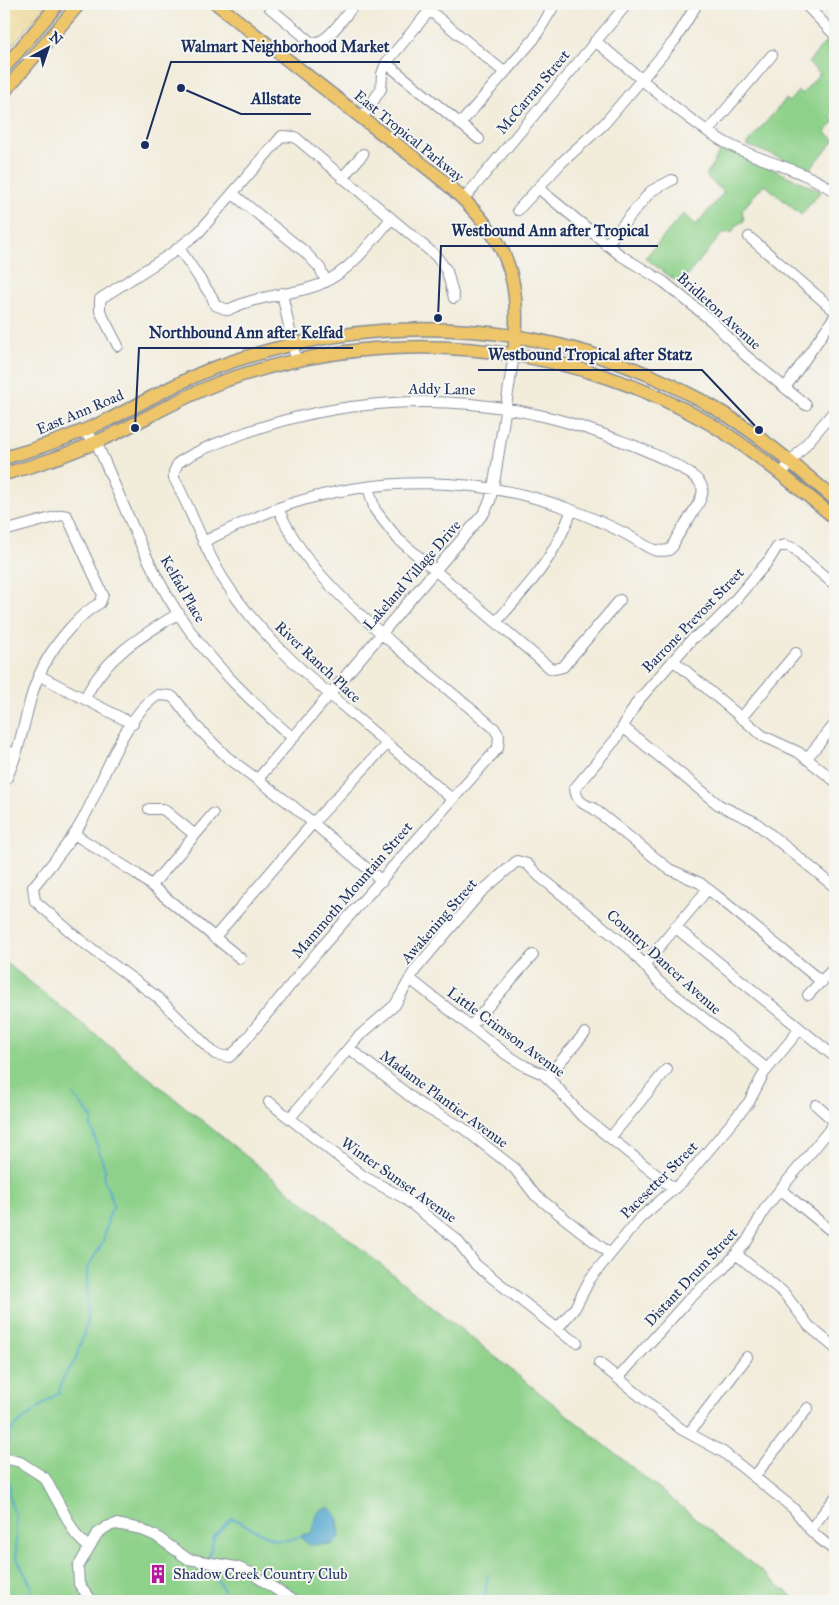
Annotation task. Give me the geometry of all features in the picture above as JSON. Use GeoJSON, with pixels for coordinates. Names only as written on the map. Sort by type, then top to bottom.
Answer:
{"type":"FeatureCollection","features":[{"type":"Feature","properties":{"kind":"main road"},"geometry":{"type":"LineString","coordinates":[[4,68],[58,4]]}},
{"type":"Feature","properties":{"kind":"main road"},"geometry":{"type":"LineString","coordinates":[[4,92],[79,4]]}},
{"type":"Feature","properties":{"kind":"main road","name":"East Tropical Parkway"},"geometry":{"type":"LineString","coordinates":[[217,4],[429,170],[463,200],[490,230],[509,268],[516,302],[514,354]]}},
{"type":"Feature","properties":{"kind":"main road","name":"East Ann Road"},"geometry":{"type":"LineString","coordinates":[[4,458],[52,443],[82,431],[200,374],[252,355],[293,344],[358,333],[405,329],[455,329],[516,335]]}},
{"type":"Feature","properties":{"kind":"main road"},"geometry":{"type":"LineString","coordinates":[[516,335],[602,357],[668,384],[735,421],[791,462],[835,499]]}},
{"type":"Feature","properties":{"kind":"main road"},"geometry":{"type":"LineString","coordinates":[[4,474],[43,463],[96,442],[196,393],[256,370],[329,353],[386,348],[444,348],[514,354],[611,379],[661,399],[715,427],[781,474],[835,518]]}},
{"type":"Feature","properties":{"kind":"street"},"geometry":{"type":"LineString","coordinates":[[268,4],[270,8],[312,43],[318,43],[325,39],[355,4]]}},
{"type":"Feature","properties":{"kind":"street"},"geometry":{"type":"LineString","coordinates":[[460,124],[534,39],[555,4]]}},
{"type":"Feature","properties":{"kind":"street","name":"McCarran Street"},"geometry":{"type":"LineString","coordinates":[[463,200],[627,4]]}},
{"type":"Feature","properties":{"kind":"street"},"geometry":{"type":"LineString","coordinates":[[518,210],[561,163],[604,124],[674,40],[697,4]]}},
{"type":"Feature","properties":{"kind":"street"},"geometry":{"type":"LineString","coordinates":[[805,4],[835,35]]}},
{"type":"Feature","properties":{"kind":"street"},"geometry":{"type":"LineString","coordinates":[[362,118],[382,89],[382,74],[386,63],[432,7],[504,72]]}},
{"type":"Feature","properties":{"kind":"street"},"geometry":{"type":"LineString","coordinates":[[595,41],[708,131],[737,149],[807,175],[835,192]]}},
{"type":"Feature","properties":{"kind":"street"},"geometry":{"type":"LineString","coordinates":[[708,131],[772,56]]}},
{"type":"Feature","properties":{"kind":"street"},"geometry":{"type":"LineString","coordinates":[[386,63],[479,139]]}},
{"type":"Feature","properties":{"kind":"street"},"geometry":{"type":"LineString","coordinates":[[118,346],[100,311],[100,299],[179,248],[205,226],[282,136],[292,136],[442,264],[449,278],[454,298]]}},
{"type":"Feature","properties":{"kind":"street"},"geometry":{"type":"LineString","coordinates":[[342,178],[363,154]]}},
{"type":"Feature","properties":{"kind":"street"},"geometry":{"type":"LineString","coordinates":[[606,244],[651,191],[672,180]]}},
{"type":"Feature","properties":{"kind":"street","name":"Bridleton Avenue"},"geometry":{"type":"LineString","coordinates":[[538,188],[606,244],[664,282],[713,322],[745,355],[806,405]]}},
{"type":"Feature","properties":{"kind":"street"},"geometry":{"type":"LineString","coordinates":[[233,194],[304,252],[320,268],[326,282]]}},
{"type":"Feature","properties":{"kind":"street"},"geometry":{"type":"LineString","coordinates":[[179,248],[212,297],[215,305],[228,310],[248,301],[306,289],[326,282],[352,264],[391,219]]}},
{"type":"Feature","properties":{"kind":"street"},"geometry":{"type":"LineString","coordinates":[[749,237],[835,311]]}},
{"type":"Feature","properties":{"kind":"street"},"geometry":{"type":"LineString","coordinates":[[282,293],[296,360]]}},
{"type":"Feature","properties":{"kind":"street"},"geometry":{"type":"LineString","coordinates":[[785,388],[835,316]]}},
{"type":"Feature","properties":{"kind":"street","name":"Lakeland Village Drive"},"geometry":{"type":"LineString","coordinates":[[257,780],[434,570],[484,514],[492,488],[514,354]]}},
{"type":"Feature","properties":{"kind":"street","name":"Addy Lane"},"geometry":{"type":"LineString","coordinates":[[176,467],[183,459],[257,429],[342,408],[435,402],[506,408],[568,423],[642,449],[690,475],[702,487],[702,498],[673,546],[664,551],[649,548],[608,525],[572,510]]}},
{"type":"Feature","properties":{"kind":"street"},"geometry":{"type":"LineString","coordinates":[[781,474],[835,410]]}},
{"type":"Feature","properties":{"kind":"street","name":"Kelfad Place"},"geometry":{"type":"LineString","coordinates":[[82,431],[96,442],[158,578],[179,613],[221,670],[248,698],[293,738]]}},
{"type":"Feature","properties":{"kind":"street","name":"River Ranch Place"},"geometry":{"type":"LineString","coordinates":[[176,467],[174,478],[203,542],[224,580],[251,617],[286,657],[452,799]]}},
{"type":"Feature","properties":{"kind":"street"},"geometry":{"type":"LineString","coordinates":[[203,542],[278,508],[312,498],[368,486],[430,484],[492,488],[572,510],[562,538],[551,556],[532,582],[496,622]]}},
{"type":"Feature","properties":{"kind":"street"},"geometry":{"type":"LineString","coordinates":[[368,486],[376,510],[388,529],[550,668],[555,670],[563,667],[620,600]]}},
{"type":"Feature","properties":{"kind":"street"},"geometry":{"type":"LineString","coordinates":[[278,508],[297,544],[319,573],[381,633]]}},
{"type":"Feature","properties":{"kind":"street"},"geometry":{"type":"LineString","coordinates":[[4,531],[62,515],[67,516],[96,576],[102,599],[100,603],[78,619],[61,639],[46,662],[31,696],[16,754],[4,783]]}},
{"type":"Feature","properties":{"kind":"street","name":"Barrone Prevost Street"},"geometry":{"type":"LineString","coordinates":[[708,889],[694,880],[669,869],[593,808],[582,804],[576,795],[577,784],[616,739],[637,702],[692,639],[712,625],[724,613],[769,560],[777,547],[785,545],[795,548],[804,559],[835,585]]}},
{"type":"Feature","properties":{"kind":"street"},"geometry":{"type":"LineString","coordinates":[[85,698],[94,681],[117,655],[137,639],[179,613]]}},
{"type":"Feature","properties":{"kind":"street","name":"Mammoth Mountain Street"},"geometry":{"type":"LineString","coordinates":[[74,834],[57,860],[33,887],[32,894],[35,901],[80,940],[157,997],[215,1054],[229,1057],[238,1049],[320,949],[498,748],[499,739],[494,728],[381,633]]}},
{"type":"Feature","properties":{"kind":"street"},"geometry":{"type":"LineString","coordinates":[[741,718],[796,653]]}},
{"type":"Feature","properties":{"kind":"street"},"geometry":{"type":"LineString","coordinates":[[673,660],[763,736],[798,752],[835,781]]}},
{"type":"Feature","properties":{"kind":"street"},"geometry":{"type":"LineString","coordinates":[[40,676],[133,724]]}},
{"type":"Feature","properties":{"kind":"street"},"geometry":{"type":"LineString","coordinates":[[240,958],[152,885],[74,834],[106,768],[133,724],[153,698],[158,695],[166,695],[176,700],[185,713],[233,762],[382,880]]}},
{"type":"Feature","properties":{"kind":"street"},"geometry":{"type":"LineString","coordinates":[[807,758],[835,724]]}},
{"type":"Feature","properties":{"kind":"street"},"geometry":{"type":"LineString","coordinates":[[623,726],[720,805],[755,822],[835,886]]}},
{"type":"Feature","properties":{"kind":"street"},"geometry":{"type":"LineString","coordinates":[[214,938],[313,824],[386,744]]}},
{"type":"Feature","properties":{"kind":"street"},"geometry":{"type":"LineString","coordinates":[[4,750],[16,754]]}},
{"type":"Feature","properties":{"kind":"street"},"geometry":{"type":"LineString","coordinates":[[149,809],[162,809],[195,835]]}},
{"type":"Feature","properties":{"kind":"street"},"geometry":{"type":"LineString","coordinates":[[152,885],[213,814]]}},
{"type":"Feature","properties":{"kind":"street","name":"Country Dancer Avenue"},"geometry":{"type":"LineString","coordinates":[[516,861],[528,864],[539,876],[629,948],[659,982],[767,1070]]}},
{"type":"Feature","properties":{"kind":"street","name":"Awakening Street"},"geometry":{"type":"LineString","coordinates":[[290,1118],[358,1037],[395,1005],[410,979],[481,892],[516,861]]}},
{"type":"Feature","properties":{"kind":"street"},"geometry":{"type":"LineString","coordinates":[[644,965],[708,889],[822,982]]}},
{"type":"Feature","properties":{"kind":"street"},"geometry":{"type":"LineString","coordinates":[[675,928],[835,1057]]}},
{"type":"Feature","properties":{"kind":"street"},"geometry":{"type":"LineString","coordinates":[[470,1027],[533,955]]}},
{"type":"Feature","properties":{"kind":"street"},"geometry":{"type":"LineString","coordinates":[[808,994],[835,967]]}},
{"type":"Feature","properties":{"kind":"street","name":"Little Crimson Avenue"},"geometry":{"type":"LineString","coordinates":[[410,979],[517,1062],[547,1077],[574,1108],[674,1189]]}},
{"type":"Feature","properties":{"kind":"street","name":"Pacesetter Street"},"geometry":{"type":"LineString","coordinates":[[557,1329],[575,1308],[590,1280],[639,1219],[674,1189],[749,1102],[767,1070],[800,1029]]}},
{"type":"Feature","properties":{"kind":"street"},"geometry":{"type":"LineString","coordinates":[[547,1077],[585,1033]]}},
{"type":"Feature","properties":{"kind":"street","name":"Madame Plantier Avenue"},"geometry":{"type":"LineString","coordinates":[[349,1048],[421,1105],[463,1128],[514,1168],[535,1195],[610,1254]]}},
{"type":"Feature","properties":{"kind":"street"},"geometry":{"type":"LineString","coordinates":[[610,1138],[667,1069]]}},
{"type":"Feature","properties":{"kind":"street","name":"Winter Sunset Avenue"},"geometry":{"type":"LineString","coordinates":[[269,1102],[367,1179],[404,1198],[457,1240],[476,1265],[557,1329],[577,1342]]}},
{"type":"Feature","properties":{"kind":"street"},"geometry":{"type":"LineString","coordinates":[[816,1105],[835,1123]]}},
{"type":"Feature","properties":{"kind":"street","name":"Distant Drum Street"},"geometry":{"type":"LineString","coordinates":[[618,1378],[690,1298],[723,1269],[736,1254],[747,1241],[761,1215],[780,1189],[835,1123]]}},
{"type":"Feature","properties":{"kind":"street"},"geometry":{"type":"LineString","coordinates":[[780,1189],[835,1234]]}},
{"type":"Feature","properties":{"kind":"street"},"geometry":{"type":"LineString","coordinates":[[736,1254],[784,1293],[809,1326],[835,1348]]}},
{"type":"Feature","properties":{"kind":"street"},"geometry":{"type":"LineString","coordinates":[[689,1434],[747,1357]]}},
{"type":"Feature","properties":{"kind":"street"},"geometry":{"type":"LineString","coordinates":[[598,1363],[689,1434],[714,1445],[793,1508],[810,1530],[835,1551]]}},
{"type":"Feature","properties":{"kind":"street"},"geometry":{"type":"LineString","coordinates":[[754,1477],[808,1408]]}},
{"type":"Feature","properties":{"kind":"street"},"geometry":{"type":"LineString","coordinates":[[4,1458],[20,1462],[45,1478],[76,1535],[89,1548]]}},
{"type":"Feature","properties":{"kind":"street"},"geometry":{"type":"LineString","coordinates":[[810,1530],[835,1498]]}},
{"type":"Feature","properties":{"kind":"street"},"geometry":{"type":"LineString","coordinates":[[92,1601],[82,1589],[77,1575],[80,1562],[102,1529],[111,1524],[126,1525],[156,1536],[188,1559],[229,1566],[251,1573],[294,1601]]}},
{"type":"Feature","properties":{"kind":"green space"},"geometry":{"type":"Polygon","coordinates":[[[828,39],[835,46],[835,111],[830,117],[835,121],[825,132],[835,140],[810,169],[746,145],[786,99],[789,102],[798,91],[802,94],[820,73],[808,63],[828,39]]]}},
{"type":"Feature","properties":{"kind":"green space"},"geometry":{"type":"Polygon","coordinates":[[[722,147],[821,191],[801,215],[764,184],[742,210],[744,221],[736,225],[733,232],[723,233],[680,284],[645,258],[683,214],[696,225],[724,192],[706,176],[722,147]]]}},
{"type":"Feature","properties":{"kind":"green space"},"geometry":{"type":"Polygon","coordinates":[[[4,961],[798,1601],[4,1601],[4,961]]]}},
{"type":"Feature","properties":{"kind":"sand"},"geometry":{"type":"Polygon","coordinates":[[[4,4],[47,4],[4,55],[4,4]]]}},
{"type":"Feature","properties":{"kind":"water"},"geometry":{"type":"Polygon","coordinates":[[[330,1508],[337,1516],[340,1537],[333,1544],[310,1545],[302,1539],[302,1535],[311,1533],[315,1518],[319,1512],[330,1508]]]}},
{"type":"Feature","properties":{"kind":"waterway"},"geometry":{"type":"LineString","coordinates":[[7,1456],[10,1433],[14,1427],[59,1392],[64,1376],[75,1361],[87,1323],[87,1269],[103,1242],[109,1215],[114,1205],[104,1179],[105,1169],[91,1126],[92,1118],[73,1094]]}},
{"type":"Feature","properties":{"kind":"waterway"},"geometry":{"type":"LineString","coordinates":[[5,1463],[4,1469],[10,1486],[9,1497],[16,1518],[16,1556],[31,1586],[32,1601]]}},
{"type":"Feature","properties":{"kind":"waterway"},"geometry":{"type":"LineString","coordinates":[[209,1557],[214,1537],[232,1518],[275,1540],[290,1540],[302,1536]]}},
{"type":"Feature","properties":{"kind":"waterway"},"geometry":{"type":"LineString","coordinates":[[210,1567],[230,1601]]}},
{"type":"Feature","properties":{"kind":"waterway"},"geometry":{"type":"LineString","coordinates":[[484,1601],[488,1575]]}},
{"type":"Feature","properties":{"kind":"place","name":"Allstate"},"geometry":{"type":"Point","coordinates":[181,88]}},
{"type":"Feature","properties":{"kind":"place","name":"Walmart Neighborhood Market"},"geometry":{"type":"Point","coordinates":[145,145]}},
{"type":"Feature","properties":{"kind":"place","name":"Westbound Ann after Tropical"},"geometry":{"type":"Point","coordinates":[438,318]}},
{"type":"Feature","properties":{"kind":"place","name":"Northbound Ann after Kelfad"},"geometry":{"type":"Point","coordinates":[135,428]}},
{"type":"Feature","properties":{"kind":"place","name":"Westbound Tropical after Statz"},"geometry":{"type":"Point","coordinates":[759,430]}},
{"type":"Feature","properties":{"kind":"place","name":"Shadow Creek Country Club"},"geometry":{"type":"Point","coordinates":[158,1574]}}]}
